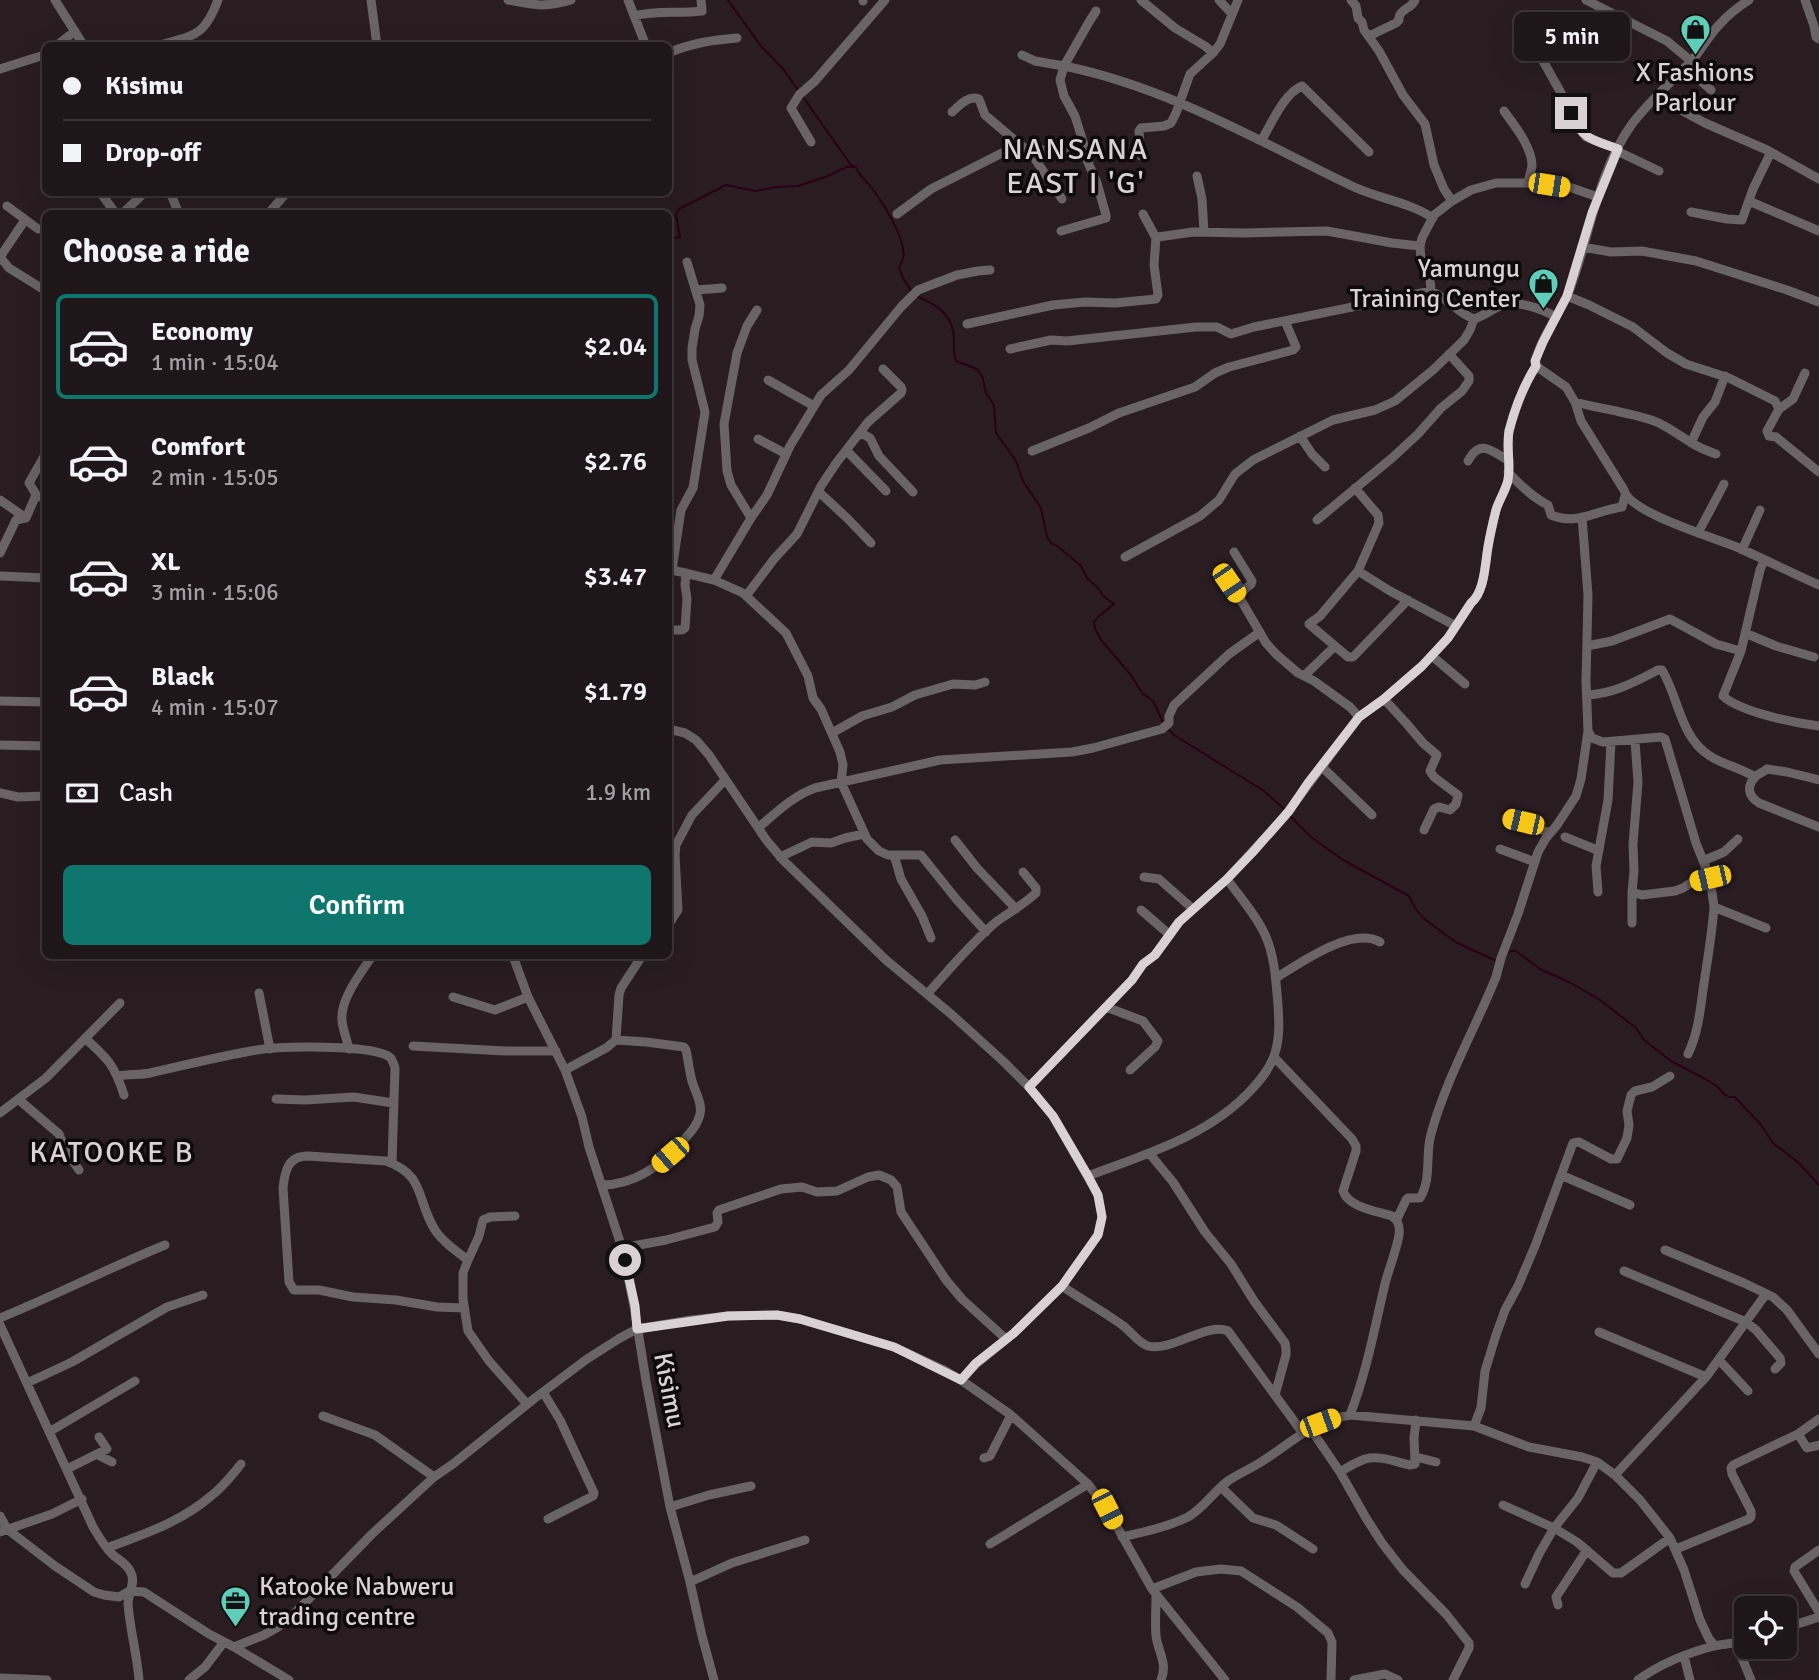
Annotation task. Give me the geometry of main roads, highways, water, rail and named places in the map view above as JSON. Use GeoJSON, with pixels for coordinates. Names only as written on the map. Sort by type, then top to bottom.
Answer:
{"type":"FeatureCollection","features":[{"type":"Feature","properties":{"kind":"waterway"},"geometry":{"type":"LineString","coordinates":[[728,0],[760,45],[784,70],[798,90]]}},
{"type":"Feature","properties":{"kind":"waterway"},"geometry":{"type":"LineString","coordinates":[[803,97],[888,212],[903,250],[899,268],[912,292]]}},
{"type":"Feature","properties":{"kind":"waterway"},"geometry":{"type":"LineString","coordinates":[[672,238],[680,237],[676,215],[679,209],[726,185],[755,191],[798,186],[847,167],[854,167]]}},
{"type":"Feature","properties":{"kind":"waterway"},"geometry":{"type":"LineString","coordinates":[[916,296],[937,307],[947,317],[953,331],[956,361],[977,369],[982,376],[986,393],[994,405],[996,433],[1016,461],[1023,481],[1041,508],[1047,537],[1081,566],[1087,578],[1114,604],[1094,622],[1095,629],[1142,693],[1153,701],[1163,722]]}},
{"type":"Feature","properties":{"kind":"waterway"},"geometry":{"type":"LineString","coordinates":[[1168,729],[1264,791],[1284,809]]}},
{"type":"Feature","properties":{"kind":"waterway"},"geometry":{"type":"LineString","coordinates":[[1290,816],[1311,837],[1343,860],[1409,896],[1423,918],[1457,943],[1497,961]]}},
{"type":"Feature","properties":{"kind":"waterway"},"geometry":{"type":"LineString","coordinates":[[1506,954],[1516,951],[1540,969],[1600,1000],[1636,1028],[1644,1040],[1671,1061],[1717,1086],[1729,1097],[1735,1097],[1761,1125],[1773,1143],[1799,1163],[1819,1185]]}},
{"type":"Feature","properties":{"kind":"place","name":"X Fashions Parlour"},"geometry":{"type":"Point","coordinates":[1695,56]}},
{"type":"Feature","properties":{"kind":"place","name":"Yamungu Training Center"},"geometry":{"type":"Point","coordinates":[1543,310]}},
{"type":"Feature","properties":{"kind":"place","name":"Katooke Nabweru trading centre"},"geometry":{"type":"Point","coordinates":[236,1628]}},
{"type":"Feature","properties":{"kind":"district","name":"NANSANA EAST I 'G'"},"geometry":{"type":"Point","coordinates":[1076,166]}},
{"type":"Feature","properties":{"kind":"district","name":"KATOOKE B"},"geometry":{"type":"Point","coordinates":[112,1152]}}]}
